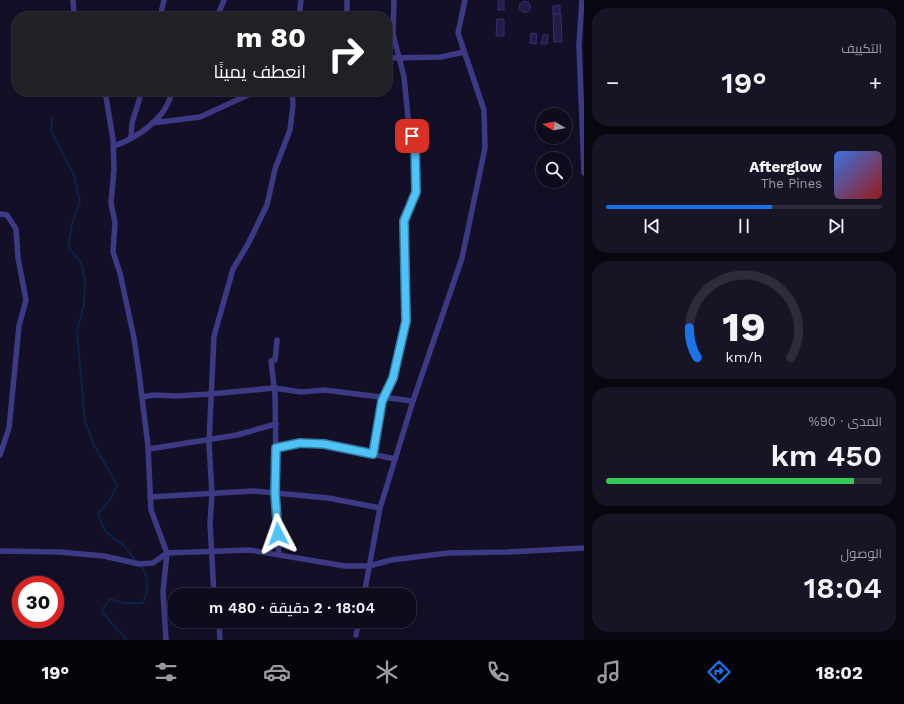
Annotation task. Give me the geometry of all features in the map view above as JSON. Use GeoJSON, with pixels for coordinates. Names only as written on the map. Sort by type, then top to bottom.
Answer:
{"type":"FeatureCollection","features":[{"type":"Feature","properties":{"kind":"street"},"geometry":{"type":"LineString","coordinates":[[72,0],[73,12]]}},
{"type":"Feature","properties":{"kind":"street"},"geometry":{"type":"LineString","coordinates":[[161,12],[164,0]]}},
{"type":"Feature","properties":{"kind":"street"},"geometry":{"type":"LineString","coordinates":[[219,12],[224,0]]}},
{"type":"Feature","properties":{"kind":"street"},"geometry":{"type":"LineString","coordinates":[[300,12],[301,0]]}},
{"type":"Feature","properties":{"kind":"street"},"geometry":{"type":"LineString","coordinates":[[347,0],[347,12]]}},
{"type":"Feature","properties":{"kind":"street"},"geometry":{"type":"LineString","coordinates":[[373,454],[384,398],[393,378],[406,321],[404,221],[416,192],[415,145],[409,127],[404,77],[393,34],[394,0]]}},
{"type":"Feature","properties":{"kind":"street"},"geometry":{"type":"LineString","coordinates":[[365,588],[380,508],[413,401],[462,258],[485,148],[484,110],[458,33],[465,0]]}},
{"type":"Feature","properties":{"kind":"street"},"geometry":{"type":"LineString","coordinates":[[582,0],[579,44],[584,173]]}},
{"type":"Feature","properties":{"kind":"street"},"geometry":{"type":"LineString","coordinates":[[392,58],[441,58],[464,52]]}},
{"type":"Feature","properties":{"kind":"street"},"geometry":{"type":"LineString","coordinates":[[106,96],[114,146],[111,204],[115,223],[113,252],[120,273],[134,338],[148,449],[151,510],[167,553],[163,592],[166,640]]}},
{"type":"Feature","properties":{"kind":"street"},"geometry":{"type":"LineString","coordinates":[[131,138],[132,123],[140,96]]}},
{"type":"Feature","properties":{"kind":"street"},"geometry":{"type":"LineString","coordinates":[[114,146],[131,138],[152,123],[162,113],[170,96]]}},
{"type":"Feature","properties":{"kind":"street"},"geometry":{"type":"LineString","coordinates":[[152,123],[200,117],[248,96]]}},
{"type":"Feature","properties":{"kind":"street"},"geometry":{"type":"LineString","coordinates":[[214,588],[210,523],[212,494],[209,439],[214,336],[233,269],[248,244],[267,205],[275,169],[290,130],[293,105],[292,96]]}},
{"type":"Feature","properties":{"kind":"street"},"geometry":{"type":"LineString","coordinates":[[0,214],[7,215],[16,229],[18,258],[26,300],[19,326],[9,428],[0,455]]}},
{"type":"Feature","properties":{"kind":"street"},"geometry":{"type":"LineString","coordinates":[[277,340],[275,360],[271,361],[276,424],[275,493],[279,554]]}},
{"type":"Feature","properties":{"kind":"street"},"geometry":{"type":"LineString","coordinates":[[142,397],[154,395],[176,396],[210,394],[274,388],[301,392],[324,390],[413,401]]}},
{"type":"Feature","properties":{"kind":"street"},"geometry":{"type":"LineString","coordinates":[[148,449],[237,435],[276,424]]}},
{"type":"Feature","properties":{"kind":"street"},"geometry":{"type":"LineString","coordinates":[[276,448],[300,443],[324,444],[395,459]]}},
{"type":"Feature","properties":{"kind":"street"},"geometry":{"type":"LineString","coordinates":[[150,497],[253,491],[328,498],[380,508]]}},
{"type":"Feature","properties":{"kind":"street"},"geometry":{"type":"LineString","coordinates":[[0,551],[104,556],[139,564],[153,563],[167,553],[250,550],[345,566],[369,566],[391,560],[448,552],[508,552],[584,548]]}},
{"type":"Feature","properties":{"kind":"street"},"geometry":{"type":"LineString","coordinates":[[219,628],[220,640]]}},
{"type":"Feature","properties":{"kind":"street"},"geometry":{"type":"LineString","coordinates":[[356,635],[358,628]]}},
{"type":"Feature","properties":{"kind":"building"},"geometry":{"type":"Polygon","coordinates":[[[498,1],[504,1],[504,10],[498,10],[498,1]]]}},
{"type":"Feature","properties":{"kind":"building"},"geometry":{"type":"Polygon","coordinates":[[[525,1],[529,3],[531,7],[529,11],[525,13],[521,11],[519,7],[521,3],[525,1]]]}},
{"type":"Feature","properties":{"kind":"building"},"geometry":{"type":"Polygon","coordinates":[[[560,5],[560,13],[553,14],[553,6],[560,5]]]}},
{"type":"Feature","properties":{"kind":"building"},"geometry":{"type":"Polygon","coordinates":[[[553,14],[561,14],[562,42],[554,42],[553,14]]]}},
{"type":"Feature","properties":{"kind":"building"},"geometry":{"type":"Polygon","coordinates":[[[497,19],[504,19],[504,36],[496,36],[497,19]]]}},
{"type":"Feature","properties":{"kind":"building"},"geometry":{"type":"Polygon","coordinates":[[[531,33],[537,34],[536,44],[530,43],[531,33]]]}},
{"type":"Feature","properties":{"kind":"building"},"geometry":{"type":"Polygon","coordinates":[[[543,35],[548,35],[547,44],[541,44],[543,35]]]}},
{"type":"Feature","properties":{"kind":"waterway"},"geometry":{"type":"LineString","coordinates":[[52,119],[51,131],[74,175],[80,202],[72,224],[68,247],[81,262],[85,279],[84,304],[77,332],[85,421],[93,443],[117,485],[110,500],[98,514],[105,531],[124,546],[137,562]]}},
{"type":"Feature","properties":{"kind":"waterway"},"geometry":{"type":"LineString","coordinates":[[127,640],[101,611],[110,599],[124,603],[143,603],[146,593],[147,579],[140,565]]}},
{"type":"Feature","properties":{"kind":"route"},"geometry":{"type":"LineString","coordinates":[[278,534],[275,493],[276,448],[300,443],[324,444],[351,451],[373,454],[382,401],[393,378],[402,345],[406,321],[404,292],[404,221],[416,192],[415,145],[412,136]]}}]}
